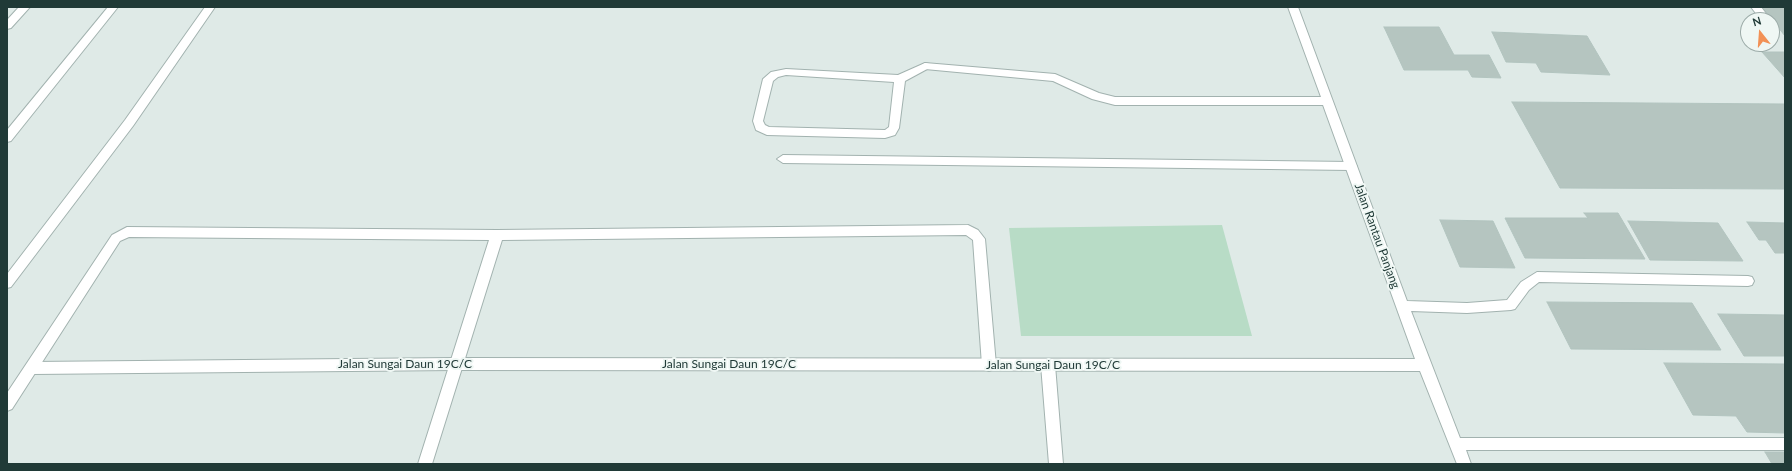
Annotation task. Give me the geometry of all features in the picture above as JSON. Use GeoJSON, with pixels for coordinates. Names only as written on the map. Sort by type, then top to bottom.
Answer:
{"type":"FeatureCollection","features":[{"type":"Feature","properties":{"kind":"street"},"geometry":{"type":"LineString","coordinates":[[7,26],[25,7]]}},
{"type":"Feature","properties":{"kind":"street"},"geometry":{"type":"LineString","coordinates":[[7,138],[112,7]]}},
{"type":"Feature","properties":{"kind":"street"},"geometry":{"type":"LineString","coordinates":[[7,283],[129,122],[210,7]]}},
{"type":"Feature","properties":{"kind":"street","name":"Jalan Rantau Panjang"},"geometry":{"type":"LineString","coordinates":[[1293,7],[1424,365],[1464,464]]}},
{"type":"Feature","properties":{"kind":"street"},"geometry":{"type":"LineString","coordinates":[[900,79],[894,128],[891,132],[885,134],[767,131],[760,127],[758,121],[768,79],[775,74],[786,72],[900,79],[925,66],[1055,78],[1096,96],[1115,101],[1328,101]]}},
{"type":"Feature","properties":{"kind":"street"},"geometry":{"type":"LineString","coordinates":[[783,159],[1351,166]]}},
{"type":"Feature","properties":{"kind":"street"},"geometry":{"type":"LineString","coordinates":[[7,405],[33,368],[116,238],[127,232],[498,235],[968,230],[974,233],[979,239],[989,365]]}},
{"type":"Feature","properties":{"kind":"street"},"geometry":{"type":"LineString","coordinates":[[425,464],[455,364],[498,235]]}},
{"type":"Feature","properties":{"kind":"street"},"geometry":{"type":"LineString","coordinates":[[1403,306],[1467,308],[1511,305],[1525,286],[1537,277],[1748,281]]}},
{"type":"Feature","properties":{"kind":"street","name":"Jalan Sungai Daun 19C/C"},"geometry":{"type":"LineString","coordinates":[[33,368],[455,364],[1424,365]]}},
{"type":"Feature","properties":{"kind":"street"},"geometry":{"type":"LineString","coordinates":[[1048,365],[1056,464]]}},
{"type":"Feature","properties":{"kind":"street"},"geometry":{"type":"LineString","coordinates":[[1457,444],[1785,444]]}},
{"type":"Feature","properties":{"kind":"green space"},"geometry":{"type":"Polygon","coordinates":[[[1222,225],[1252,336],[1021,336],[1009,228],[1222,225]]]}},
{"type":"Feature","properties":{"kind":"building"},"geometry":{"type":"Polygon","coordinates":[[[1762,7],[1785,7],[1785,36],[1780,30],[1780,12],[1766,12],[1762,7]]]}},
{"type":"Feature","properties":{"kind":"building"},"geometry":{"type":"Polygon","coordinates":[[[1384,27],[1439,27],[1454,55],[1489,55],[1501,78],[1472,77],[1468,70],[1404,70],[1384,27]]]}},
{"type":"Feature","properties":{"kind":"building"},"geometry":{"type":"Polygon","coordinates":[[[1492,32],[1587,36],[1610,75],[1541,72],[1536,63],[1506,62],[1492,32]]]}},
{"type":"Feature","properties":{"kind":"building"},"geometry":{"type":"Polygon","coordinates":[[[1762,52],[1785,52],[1785,78],[1762,52]]]}},
{"type":"Feature","properties":{"kind":"building"},"geometry":{"type":"Polygon","coordinates":[[[1512,102],[1785,104],[1785,189],[1560,188],[1512,102]]]}},
{"type":"Feature","properties":{"kind":"building"},"geometry":{"type":"Polygon","coordinates":[[[1584,213],[1618,213],[1645,259],[1525,258],[1505,218],[1588,218],[1584,213]]]}},
{"type":"Feature","properties":{"kind":"building"},"geometry":{"type":"Polygon","coordinates":[[[1440,220],[1493,221],[1515,268],[1460,267],[1440,220]]]}},
{"type":"Feature","properties":{"kind":"building"},"geometry":{"type":"Polygon","coordinates":[[[1628,221],[1718,223],[1743,261],[1650,260],[1628,221]]]}},
{"type":"Feature","properties":{"kind":"building"},"geometry":{"type":"Polygon","coordinates":[[[1747,222],[1785,223],[1785,253],[1775,253],[1766,240],[1759,240],[1747,222]]]}},
{"type":"Feature","properties":{"kind":"building"},"geometry":{"type":"Polygon","coordinates":[[[1547,302],[1692,303],[1721,350],[1571,349],[1547,302]]]}},
{"type":"Feature","properties":{"kind":"building"},"geometry":{"type":"Polygon","coordinates":[[[1718,314],[1785,315],[1785,356],[1744,356],[1718,314]]]}},
{"type":"Feature","properties":{"kind":"building"},"geometry":{"type":"Polygon","coordinates":[[[1664,363],[1785,364],[1785,433],[1747,432],[1736,416],[1693,415],[1664,363]]]}},
{"type":"Feature","properties":{"kind":"building"},"geometry":{"type":"Polygon","coordinates":[[[1765,452],[1785,452],[1785,464],[1772,464],[1765,452]]]}}]}
